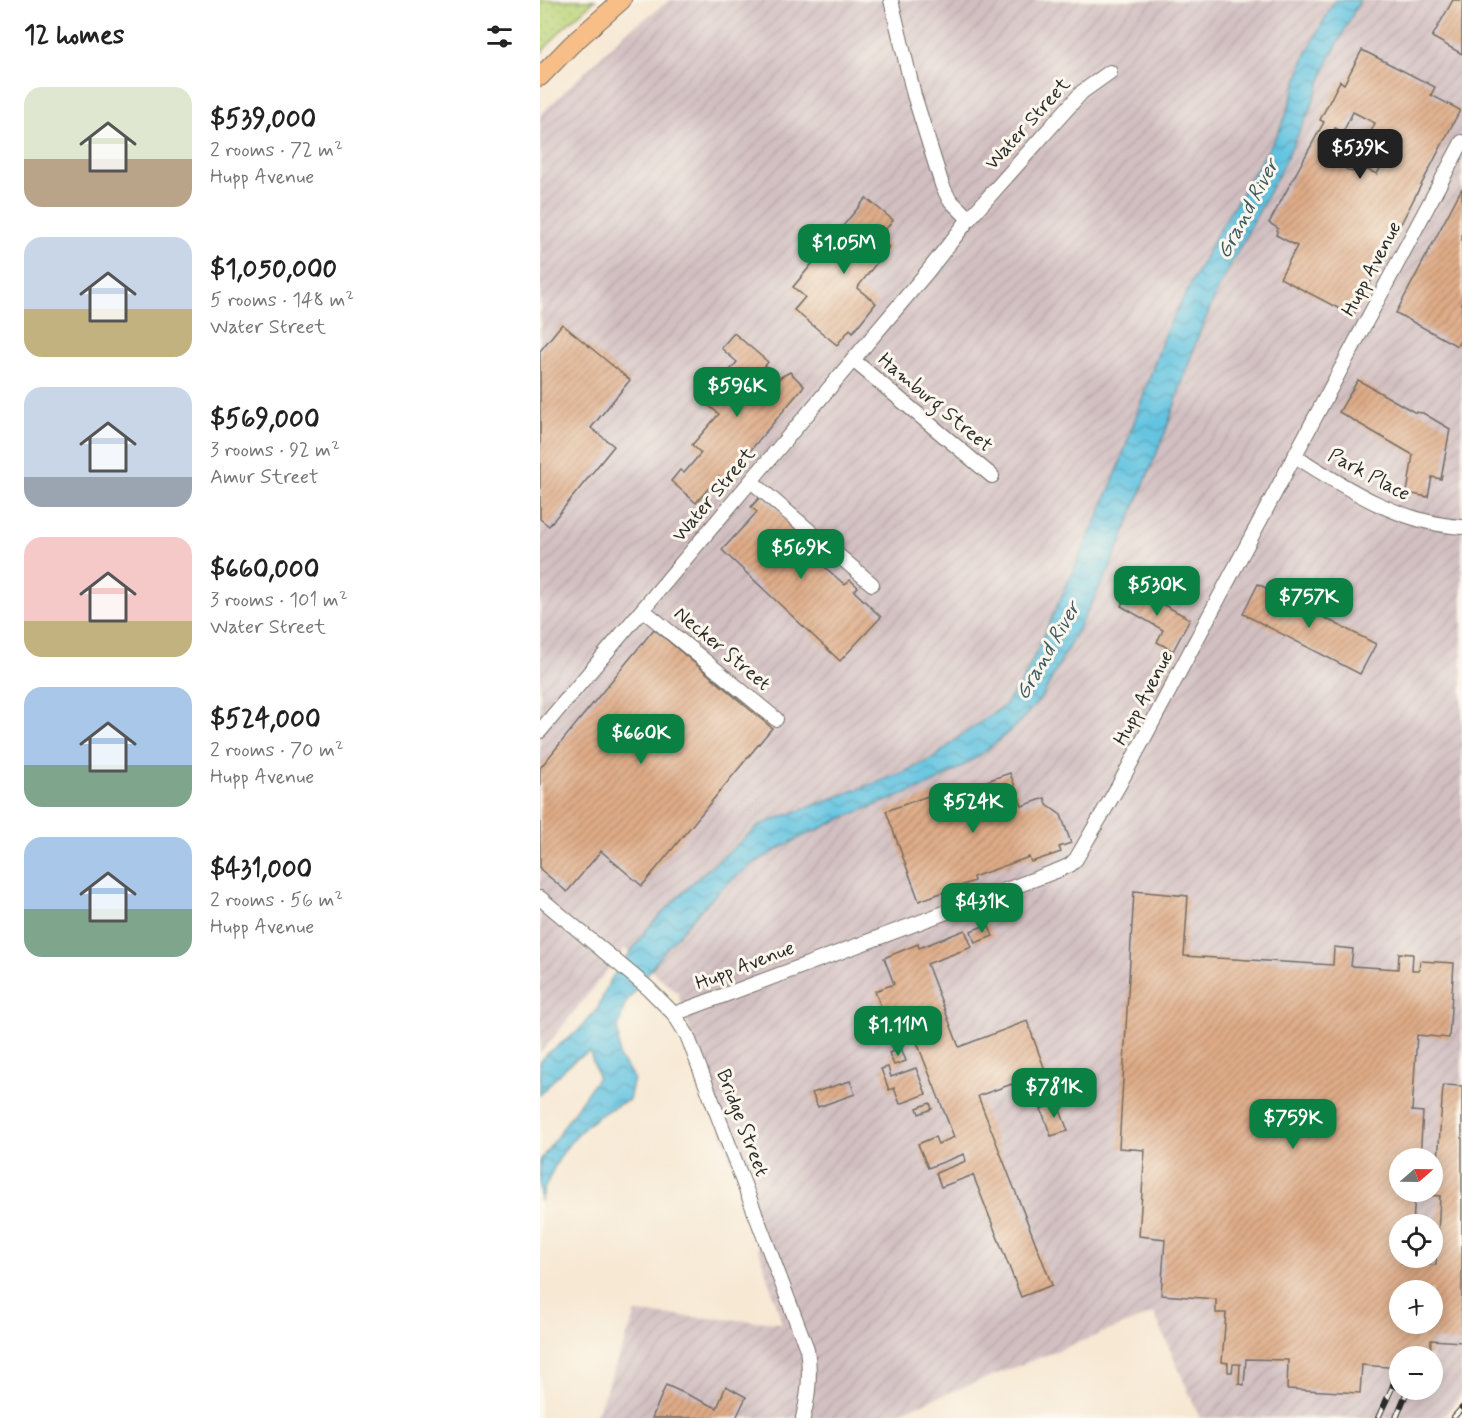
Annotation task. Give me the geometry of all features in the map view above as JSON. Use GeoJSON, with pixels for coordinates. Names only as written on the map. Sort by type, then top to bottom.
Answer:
{"type":"FeatureCollection","features":[{"type":"Feature","properties":{"kind":"main road"},"geometry":{"type":"LineString","coordinates":[[540,77],[571,45],[622,0]]}},
{"type":"Feature","properties":{"kind":"street"},"geometry":{"type":"LineString","coordinates":[[891,0],[914,95],[942,185],[949,199],[969,219]]}},
{"type":"Feature","properties":{"kind":"street","name":"Water Street"},"geometry":{"type":"LineString","coordinates":[[540,731],[969,219],[1082,92],[1110,72]]}},
{"type":"Feature","properties":{"kind":"street","name":"Hupp Avenue"},"geometry":{"type":"LineString","coordinates":[[674,1014],[1070,865],[1081,851],[1119,785],[1462,142]]}},
{"type":"Feature","properties":{"kind":"street","name":"Hamburg Street"},"geometry":{"type":"LineString","coordinates":[[853,360],[992,476]]}},
{"type":"Feature","properties":{"kind":"street","name":"Park Place"},"geometry":{"type":"LineString","coordinates":[[1295,456],[1375,504],[1404,516],[1444,526],[1462,527]]}},
{"type":"Feature","properties":{"kind":"street"},"geometry":{"type":"LineString","coordinates":[[751,481],[872,584]]}},
{"type":"Feature","properties":{"kind":"street","name":"Necker Street"},"geometry":{"type":"LineString","coordinates":[[643,610],[776,719]]}},
{"type":"Feature","properties":{"kind":"street","name":"Bridge Street"},"geometry":{"type":"LineString","coordinates":[[540,898],[648,988],[674,1014],[687,1035],[807,1348],[810,1371],[808,1395],[802,1418]]}},
{"type":"Feature","properties":{"kind":"shaded area"},"geometry":{"type":"Polygon","coordinates":[[[670,0],[1462,0],[1462,1394],[1442,1418],[1200,1418],[1154,1313],[884,1418],[595,1418],[636,1313],[782,1323],[678,993],[625,948],[540,1054],[540,115],[624,34],[670,0]]]}},
{"type":"Feature","properties":{"kind":"green space"},"geometry":{"type":"Polygon","coordinates":[[[540,0],[595,0],[563,28],[540,54],[540,0]]]}},
{"type":"Feature","properties":{"kind":"water","name":"Grand River"},"geometry":{"type":"Polygon","coordinates":[[[1335,0],[1360,0],[1327,64],[1310,110],[1219,287],[1197,339],[1166,430],[1110,568],[1042,697],[1016,726],[978,757],[934,783],[845,817],[795,840],[754,863],[722,888],[665,950],[625,1004],[618,1028],[619,1058],[634,1078],[629,1100],[597,1117],[572,1140],[554,1167],[540,1201],[540,1161],[598,1077],[590,1052],[569,1065],[540,1095],[540,1062],[548,1053],[577,1032],[598,1008],[609,982],[647,929],[690,885],[760,825],[902,773],[934,758],[959,737],[1005,705],[1023,680],[1119,466],[1165,333],[1217,234],[1277,135],[1287,113],[1305,56],[1335,0]]]}},
{"type":"Feature","properties":{"kind":"building"},"geometry":{"type":"Polygon","coordinates":[[[1453,0],[1462,0],[1462,54],[1432,37],[1453,0]]]}},
{"type":"Feature","properties":{"kind":"building"},"geometry":{"type":"Polygon","coordinates":[[[1362,50],[1435,87],[1431,95],[1460,110],[1353,316],[1280,278],[1297,246],[1276,235],[1278,228],[1269,223],[1324,122],[1320,120],[1340,81],[1344,84],[1362,50]],[[1353,112],[1343,132],[1335,128],[1320,156],[1352,172],[1375,123],[1353,112]],[[1387,139],[1378,155],[1371,152],[1363,168],[1377,174],[1394,142],[1387,139]]]}},
{"type":"Feature","properties":{"kind":"building"},"geometry":{"type":"Polygon","coordinates":[[[1462,188],[1462,337],[1457,346],[1396,313],[1462,188]]]}},
{"type":"Feature","properties":{"kind":"building"},"geometry":{"type":"Polygon","coordinates":[[[866,198],[893,220],[878,239],[889,247],[857,288],[876,303],[853,332],[850,329],[837,345],[794,310],[805,297],[793,287],[866,198]]]}},
{"type":"Feature","properties":{"kind":"building"},"geometry":{"type":"Polygon","coordinates":[[[562,324],[630,380],[591,428],[614,446],[549,526],[540,519],[540,351],[562,324]]]}},
{"type":"Feature","properties":{"kind":"building"},"geometry":{"type":"Polygon","coordinates":[[[734,333],[768,362],[765,366],[779,378],[790,372],[804,386],[725,481],[719,476],[696,503],[671,481],[680,470],[684,473],[701,453],[692,445],[719,414],[708,405],[721,391],[716,387],[737,362],[721,348],[734,333]]]}},
{"type":"Feature","properties":{"kind":"building"},"geometry":{"type":"Polygon","coordinates":[[[1358,380],[1414,412],[1423,413],[1450,429],[1441,479],[1432,477],[1428,497],[1407,493],[1413,455],[1339,412],[1358,380]]]}},
{"type":"Feature","properties":{"kind":"building"},"geometry":{"type":"Polygon","coordinates":[[[761,496],[824,554],[818,561],[845,585],[850,580],[858,587],[854,591],[881,617],[840,661],[722,550],[757,512],[751,507],[761,496]]]}},
{"type":"Feature","properties":{"kind":"building"},"geometry":{"type":"Polygon","coordinates":[[[1258,584],[1376,644],[1360,674],[1243,614],[1258,584]]]}},
{"type":"Feature","properties":{"kind":"building"},"geometry":{"type":"Polygon","coordinates":[[[1131,587],[1190,619],[1173,651],[1157,642],[1163,630],[1121,606],[1131,587]]]}},
{"type":"Feature","properties":{"kind":"building"},"geometry":{"type":"Polygon","coordinates":[[[654,629],[772,728],[642,886],[601,851],[567,892],[540,869],[540,768],[654,629]]]}},
{"type":"Feature","properties":{"kind":"building"},"geometry":{"type":"Polygon","coordinates":[[[1010,773],[1022,806],[1045,798],[1047,805],[1061,815],[1071,843],[1059,847],[1061,852],[1031,862],[1029,857],[973,877],[974,881],[919,901],[886,811],[950,788],[952,793],[1010,773]]]}},
{"type":"Feature","properties":{"kind":"building"},"geometry":{"type":"Polygon","coordinates":[[[1134,891],[1188,896],[1184,956],[1333,965],[1334,947],[1353,949],[1351,966],[1398,969],[1399,953],[1413,954],[1412,970],[1419,970],[1420,961],[1454,963],[1449,1038],[1417,1035],[1412,1111],[1423,1112],[1421,1148],[1389,1148],[1389,1202],[1414,1202],[1414,1214],[1389,1214],[1389,1268],[1443,1268],[1443,1214],[1439,1214],[1440,1202],[1443,1202],[1443,1148],[1439,1148],[1443,1085],[1462,1086],[1462,1342],[1431,1340],[1431,1346],[1389,1346],[1389,1367],[1362,1365],[1360,1393],[1287,1389],[1288,1360],[1246,1359],[1244,1385],[1239,1384],[1240,1364],[1233,1364],[1232,1372],[1228,1372],[1228,1363],[1222,1362],[1226,1313],[1216,1313],[1216,1299],[1161,1295],[1165,1239],[1139,1236],[1145,1150],[1119,1148],[1134,891]]]}},
{"type":"Feature","properties":{"kind":"building"},"geometry":{"type":"Polygon","coordinates":[[[988,924],[993,936],[975,943],[971,931],[988,924]]]}},
{"type":"Feature","properties":{"kind":"building"},"geometry":{"type":"Polygon","coordinates":[[[965,930],[972,947],[927,964],[959,1047],[1027,1021],[1045,1070],[1040,1073],[1047,1092],[1020,1103],[1012,1084],[978,1096],[1052,1285],[1021,1297],[973,1175],[941,1187],[936,1173],[966,1161],[964,1154],[928,1168],[918,1144],[935,1137],[938,1144],[954,1137],[905,1012],[885,1018],[875,991],[894,984],[884,958],[918,944],[919,948],[965,930]]]}},
{"type":"Feature","properties":{"kind":"building"},"geometry":{"type":"Polygon","coordinates":[[[901,1048],[906,1061],[894,1065],[889,1053],[901,1048]]]}},
{"type":"Feature","properties":{"kind":"building"},"geometry":{"type":"Polygon","coordinates":[[[888,1067],[891,1077],[916,1068],[926,1094],[900,1104],[894,1088],[889,1090],[881,1069],[888,1067]]]}},
{"type":"Feature","properties":{"kind":"building"},"geometry":{"type":"Polygon","coordinates":[[[850,1081],[855,1094],[818,1107],[812,1093],[850,1081]]]}},
{"type":"Feature","properties":{"kind":"building"},"geometry":{"type":"Polygon","coordinates":[[[1057,1102],[1068,1131],[1051,1136],[1041,1109],[1057,1102]]]}},
{"type":"Feature","properties":{"kind":"building"},"geometry":{"type":"Polygon","coordinates":[[[930,1103],[932,1109],[919,1114],[917,1108],[930,1103]]]}},
{"type":"Feature","properties":{"kind":"building"},"geometry":{"type":"Polygon","coordinates":[[[666,1385],[717,1408],[726,1386],[746,1397],[736,1418],[652,1418],[666,1385]]]}},
{"type":"Feature","properties":{"kind":"railway"},"geometry":{"type":"LineString","coordinates":[[1378,1418],[1389,1394]]}},
{"type":"Feature","properties":{"kind":"railway"},"geometry":{"type":"LineString","coordinates":[[1396,1418],[1403,1400]]}},
{"type":"Feature","properties":{"kind":"railway"},"geometry":{"type":"LineString","coordinates":[[1453,1418],[1462,1408]]}}]}
